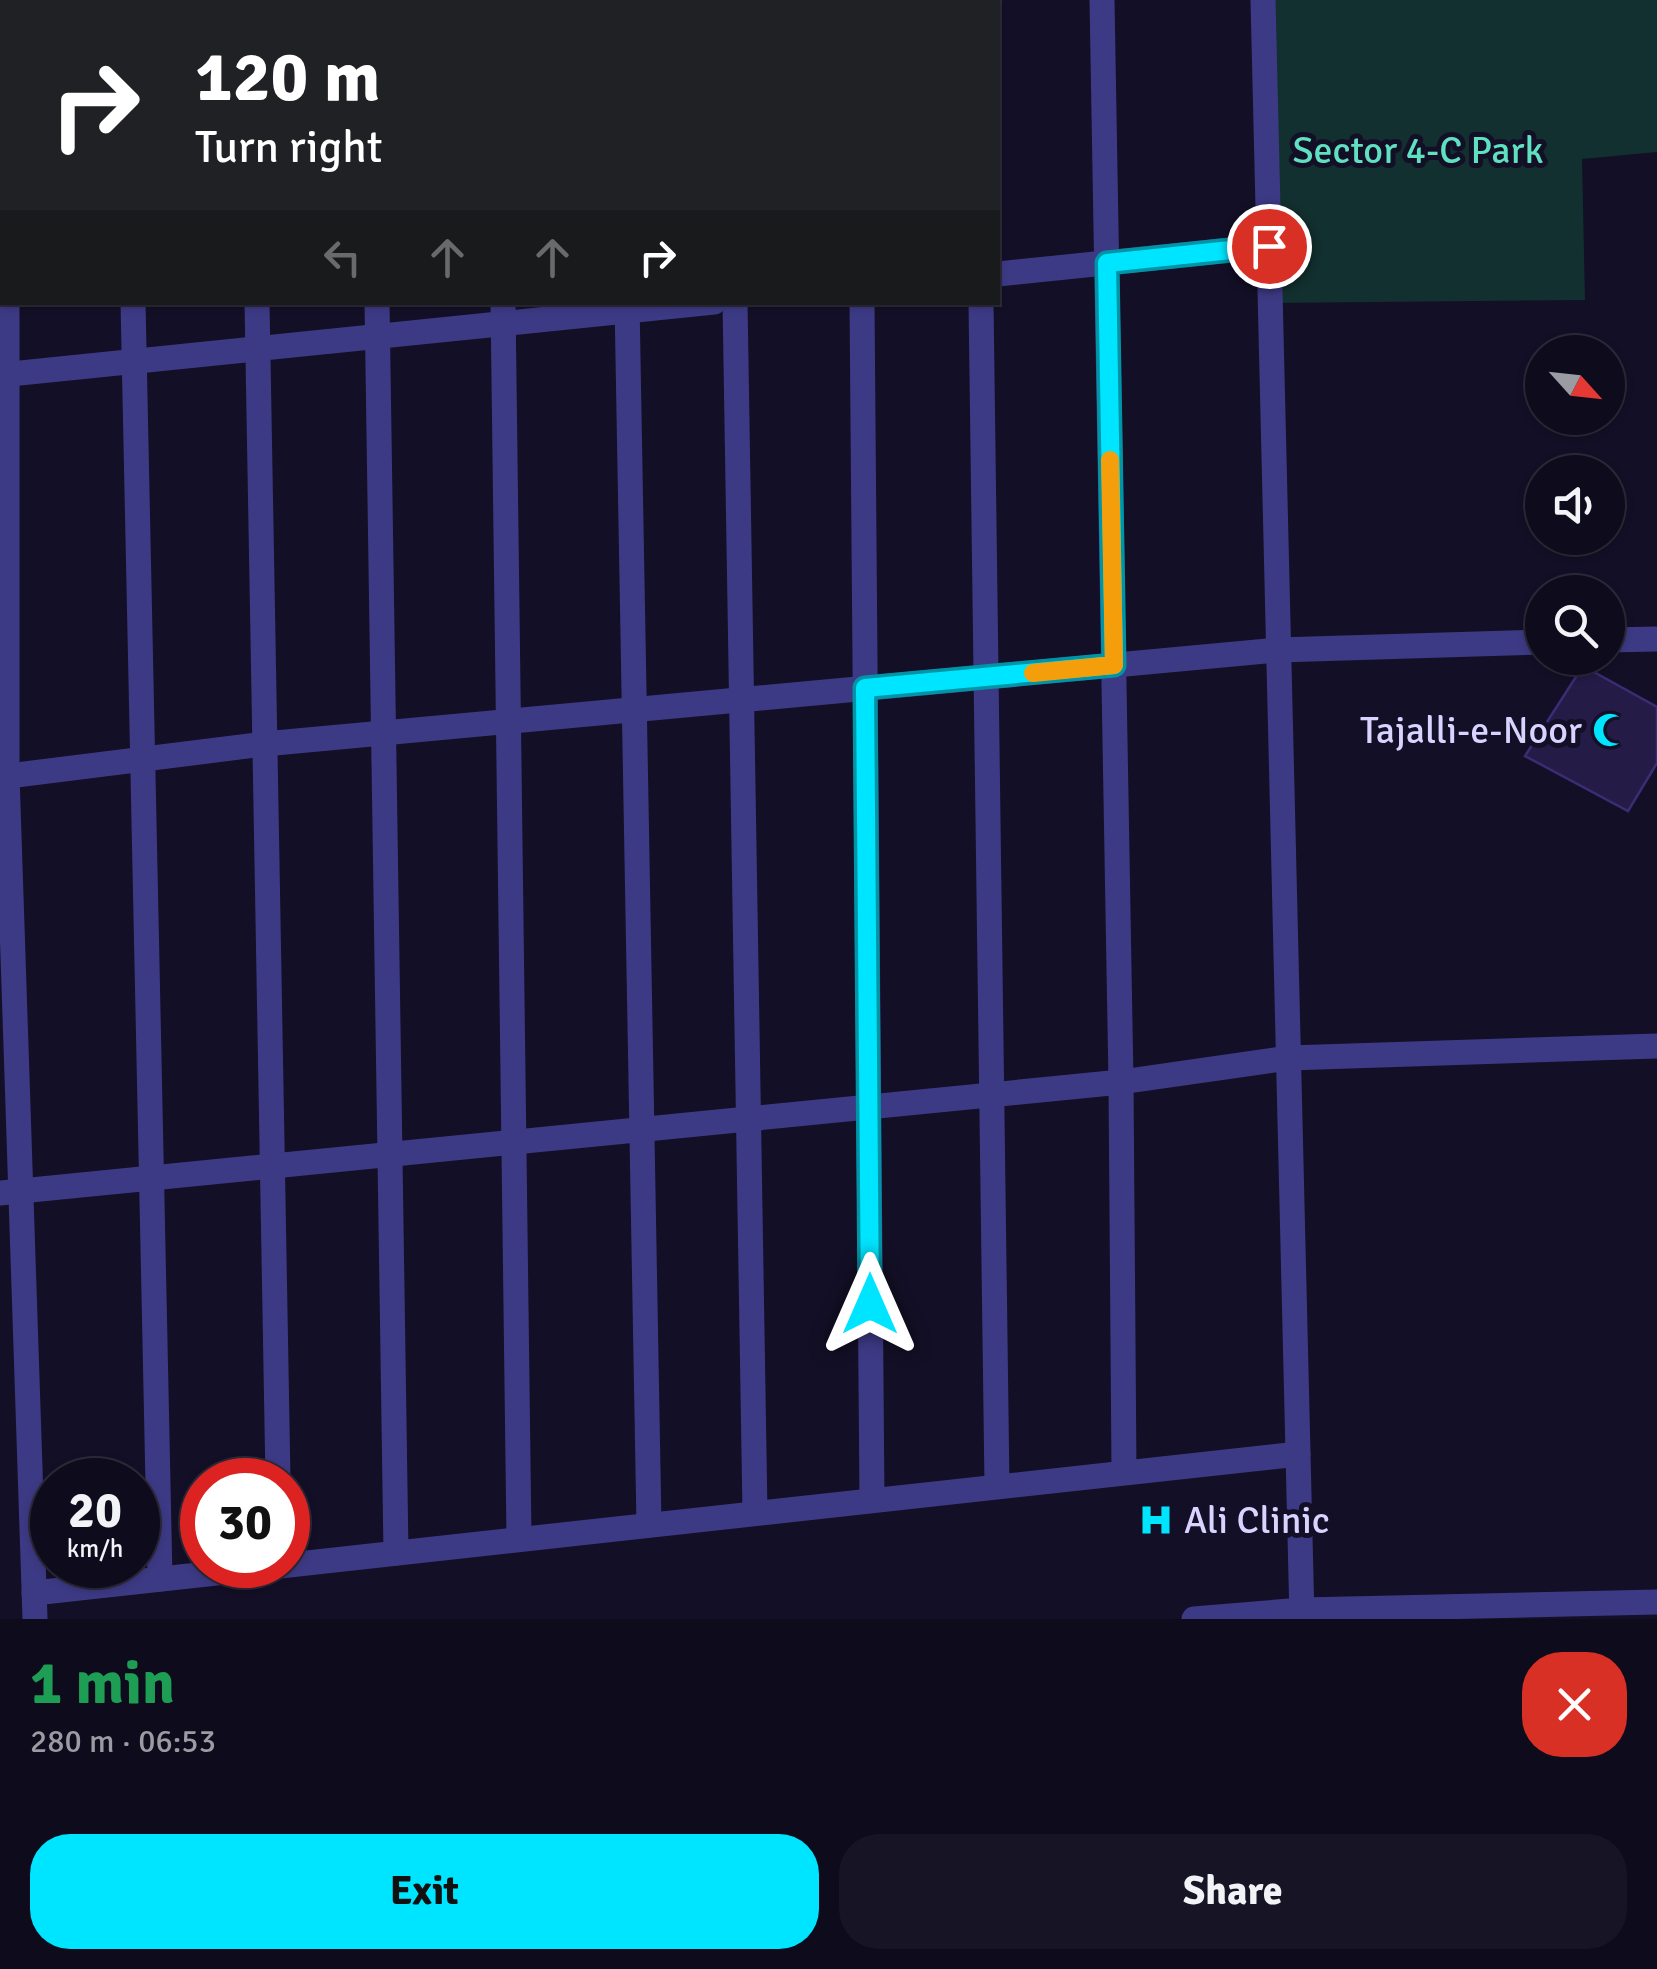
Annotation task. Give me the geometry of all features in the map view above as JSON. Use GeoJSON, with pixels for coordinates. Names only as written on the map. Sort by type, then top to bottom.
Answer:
{"type":"FeatureCollection","features":[{"type":"Feature","properties":{"kind":"street"},"geometry":{"type":"LineString","coordinates":[[1102,0],[1124,1472]]}},
{"type":"Feature","properties":{"kind":"street"},"geometry":{"type":"LineString","coordinates":[[1263,0],[1302,1614]]}},
{"type":"Feature","properties":{"kind":"street"},"geometry":{"type":"LineString","coordinates":[[1000,274],[1269,246]]}},
{"type":"Feature","properties":{"kind":"street"},"geometry":{"type":"LineString","coordinates":[[7,305],[4,776],[10,1192],[35,1606],[118,1588]]}},
{"type":"Feature","properties":{"kind":"street"},"geometry":{"type":"LineString","coordinates":[[133,305],[158,1458]]}},
{"type":"Feature","properties":{"kind":"street"},"geometry":{"type":"LineString","coordinates":[[257,305],[278,1458]]}},
{"type":"Feature","properties":{"kind":"street"},"geometry":{"type":"LineString","coordinates":[[377,305],[396,1553]]}},
{"type":"Feature","properties":{"kind":"street"},"geometry":{"type":"LineString","coordinates":[[4,374],[378,336],[503,313],[662,305]]}},
{"type":"Feature","properties":{"kind":"street"},"geometry":{"type":"LineString","coordinates":[[736,305],[754,1513]]}},
{"type":"Feature","properties":{"kind":"street"},"geometry":{"type":"LineString","coordinates":[[862,305],[872,1500]]}},
{"type":"Feature","properties":{"kind":"street"},"geometry":{"type":"LineString","coordinates":[[980,305],[997,1486]]}},
{"type":"Feature","properties":{"kind":"street"},"geometry":{"type":"LineString","coordinates":[[627,307],[649,1525]]}},
{"type":"Feature","properties":{"kind":"street"},"geometry":{"type":"LineString","coordinates":[[503,313],[519,1539]]}},
{"type":"Feature","properties":{"kind":"street"},"geometry":{"type":"LineString","coordinates":[[1625,640],[1657,639]]}},
{"type":"Feature","properties":{"kind":"street"},"geometry":{"type":"LineString","coordinates":[[4,776],[264,744],[1278,650],[1525,643]]}},
{"type":"Feature","properties":{"kind":"street"},"geometry":{"type":"LineString","coordinates":[[10,1192],[1121,1082],[1289,1058],[1657,1046]]}},
{"type":"Feature","properties":{"kind":"street"},"geometry":{"type":"LineString","coordinates":[[310,1563],[1298,1454]]}},
{"type":"Feature","properties":{"kind":"street"},"geometry":{"type":"LineString","coordinates":[[160,1579],[180,1577]]}},
{"type":"Feature","properties":{"kind":"street"},"geometry":{"type":"LineString","coordinates":[[1194,1619],[1657,1602]]}},
{"type":"Feature","properties":{"kind":"green space","name":"Sector 4-C Park"},"geometry":{"type":"Polygon","coordinates":[[[1263,0],[1657,0],[1657,152],[1582,159],[1585,300],[1270,303],[1263,0]]]}},
{"type":"Feature","properties":{"kind":"building"},"geometry":{"type":"Polygon","coordinates":[[[1577,675],[1599,675],[1657,707],[1657,763],[1628,811],[1525,756],[1577,675]]]}},
{"type":"Feature","properties":{"kind":"slow traffic"},"geometry":{"type":"LineString","coordinates":[[1033,673],[1114,665],[1110,460]]}},
{"type":"Feature","properties":{"kind":"place","name":"Tajalli-e-Noor"},"geometry":{"type":"Point","coordinates":[1610,730]}},
{"type":"Feature","properties":{"kind":"place","name":"Ali Clinic"},"geometry":{"type":"Point","coordinates":[1156,1520]}},
{"type":"Feature","properties":{"kind":"route"},"geometry":{"type":"LineString","coordinates":[[870,1304],[865,688],[1114,665],[1107,263],[1269,246]]}}]}
